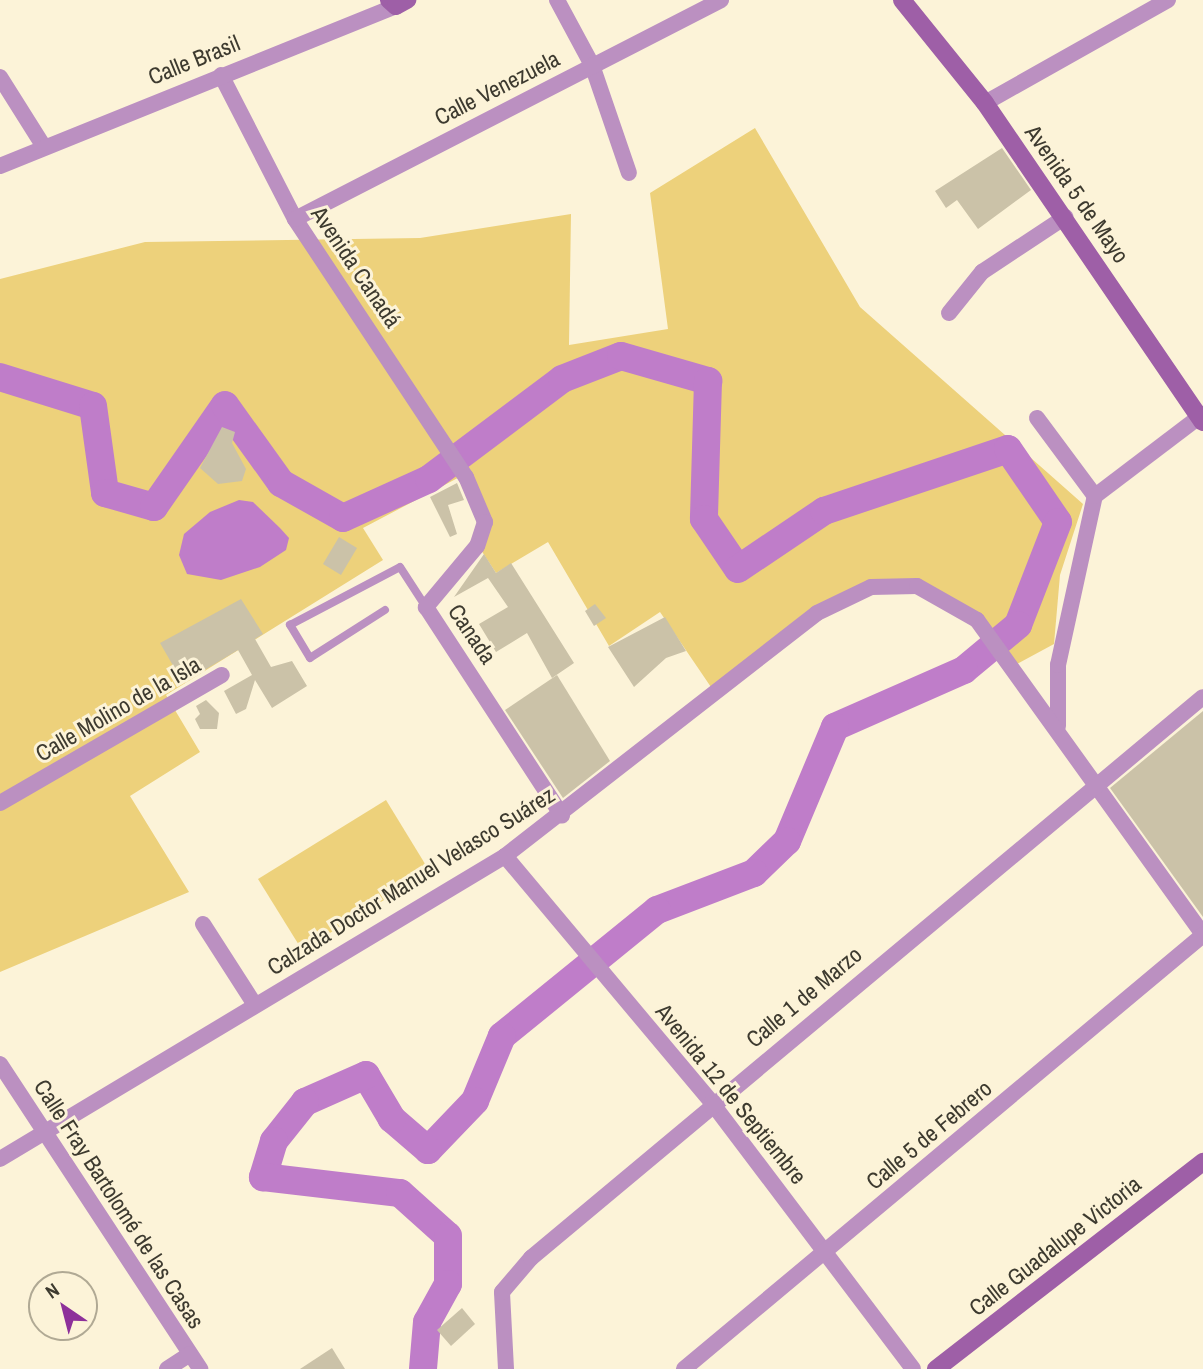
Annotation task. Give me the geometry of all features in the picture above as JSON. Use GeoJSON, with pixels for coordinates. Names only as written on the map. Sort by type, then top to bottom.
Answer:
{"type":"FeatureCollection","features":[{"type":"Feature","properties":{"kind":"main road","name":"Avenida 5 de Mayo"},"geometry":{"type":"LineString","coordinates":[[902,0],[985,103],[1202,417]]}},
{"type":"Feature","properties":{"kind":"main road","name":"Calle Guadalupe Victoria"},"geometry":{"type":"LineString","coordinates":[[936,1369],[1203,1162]]}},
{"type":"Feature","properties":{"kind":"street"},"geometry":{"type":"LineString","coordinates":[[557,0],[592,65],[629,173]]}},
{"type":"Feature","properties":{"kind":"street","name":"Calle Venezuela"},"geometry":{"type":"LineString","coordinates":[[295,219],[721,0]]}},
{"type":"Feature","properties":{"kind":"street"},"geometry":{"type":"LineString","coordinates":[[985,103],[1168,0]]}},
{"type":"Feature","properties":{"kind":"street","name":"Calle Brasil"},"geometry":{"type":"LineString","coordinates":[[0,166],[397,2]]}},
{"type":"Feature","properties":{"kind":"street","name":"Avenida Canadá"},"geometry":{"type":"LineString","coordinates":[[222,75],[295,219],[466,477]]}},
{"type":"Feature","properties":{"kind":"street"},"geometry":{"type":"LineString","coordinates":[[0,77],[44,147]]}},
{"type":"Feature","properties":{"kind":"street"},"geometry":{"type":"LineString","coordinates":[[948,313],[982,272],[1065,217]]}},
{"type":"Feature","properties":{"kind":"street"},"geometry":{"type":"LineString","coordinates":[[1202,417],[1095,496],[1058,665],[1058,726],[1203,935]]}},
{"type":"Feature","properties":{"kind":"street"},"geometry":{"type":"LineString","coordinates":[[1038,418],[1095,496]]}},
{"type":"Feature","properties":{"kind":"street","name":"Canada"},"geometry":{"type":"LineString","coordinates":[[466,477],[485,522],[477,546],[426,607],[562,817]]}},
{"type":"Feature","properties":{"kind":"street","name":"Calzada Doctor Manuel Velasco Suárez"},"geometry":{"type":"LineString","coordinates":[[0,1159],[505,856],[562,817],[817,613],[871,587],[917,586],[977,620],[1058,726]]}},
{"type":"Feature","properties":{"kind":"street","name":"Calle Molino de la Isla"},"geometry":{"type":"LineString","coordinates":[[0,803],[222,675]]}},
{"type":"Feature","properties":{"kind":"street","name":"Calle 1 de Marzo"},"geometry":{"type":"LineString","coordinates":[[506,1369],[502,1293],[531,1258],[712,1103],[1203,697]]}},
{"type":"Feature","properties":{"kind":"street","name":"Avenida 12 de Septiembre"},"geometry":{"type":"LineString","coordinates":[[505,856],[712,1103],[828,1251],[913,1369]]}},
{"type":"Feature","properties":{"kind":"street"},"geometry":{"type":"LineString","coordinates":[[203,924],[255,1005]]}},
{"type":"Feature","properties":{"kind":"street","name":"Calle 5 de Febrero"},"geometry":{"type":"LineString","coordinates":[[684,1369],[1203,935]]}},
{"type":"Feature","properties":{"kind":"street","name":"Calle Fray Bartolomé de las Casas"},"geometry":{"type":"LineString","coordinates":[[0,1064],[200,1369]]}},
{"type":"Feature","properties":{"kind":"street"},"geometry":{"type":"LineString","coordinates":[[167,1369],[190,1354]]}},
{"type":"Feature","properties":{"kind":"lane"},"geometry":{"type":"LineString","coordinates":[[385,610],[310,658],[290,625],[400,567],[426,607]]}},
{"type":"Feature","properties":{"kind":"shaded area"},"geometry":{"type":"Polygon","coordinates":[[[755,128],[860,307],[1083,504],[1060,575],[1054,644],[1017,664],[950,596],[871,583],[715,693],[660,612],[609,646],[548,542],[496,573],[481,550],[471,471],[363,528],[383,560],[166,695],[200,752],[130,796],[189,892],[0,972],[0,279],[145,242],[420,238],[571,214],[569,345],[668,329],[650,193],[755,128]]]}},
{"type":"Feature","properties":{"kind":"shaded area"},"geometry":{"type":"Polygon","coordinates":[[[239,500],[253,502],[280,528],[289,538],[286,550],[260,567],[221,580],[187,574],[179,555],[184,534],[210,512],[239,500]]]}},
{"type":"Feature","properties":{"kind":"shaded area"},"geometry":{"type":"Polygon","coordinates":[[[386,800],[430,872],[302,950],[258,879],[386,800]]]}},
{"type":"Feature","properties":{"kind":"building"},"geometry":{"type":"Polygon","coordinates":[[[1002,148],[1031,190],[978,229],[957,200],[946,208],[935,191],[1002,148]]]}},
{"type":"Feature","properties":{"kind":"building"},"geometry":{"type":"Polygon","coordinates":[[[222,427],[235,432],[232,443],[246,469],[242,481],[218,484],[200,468],[222,427]]]}},
{"type":"Feature","properties":{"kind":"building"},"geometry":{"type":"Polygon","coordinates":[[[457,483],[464,500],[448,505],[457,534],[450,537],[430,497],[457,483]]]}},
{"type":"Feature","properties":{"kind":"building"},"geometry":{"type":"Polygon","coordinates":[[[339,537],[357,548],[341,575],[323,564],[339,537]]]}},
{"type":"Feature","properties":{"kind":"building"},"geometry":{"type":"Polygon","coordinates":[[[484,554],[496,573],[511,563],[574,663],[552,678],[527,633],[496,652],[479,624],[508,607],[488,578],[454,597],[484,554]]]}},
{"type":"Feature","properties":{"kind":"building"},"geometry":{"type":"Polygon","coordinates":[[[241,599],[263,634],[255,639],[271,667],[292,661],[307,686],[272,708],[255,680],[246,709],[236,714],[224,691],[252,675],[238,650],[183,683],[160,643],[241,599]]]}},
{"type":"Feature","properties":{"kind":"building"},"geometry":{"type":"Polygon","coordinates":[[[595,604],[606,618],[594,626],[585,611],[595,604]]]}},
{"type":"Feature","properties":{"kind":"building"},"geometry":{"type":"Polygon","coordinates":[[[665,617],[686,651],[666,658],[634,687],[608,647],[665,617]]]}},
{"type":"Feature","properties":{"kind":"building"},"geometry":{"type":"Polygon","coordinates":[[[557,675],[610,761],[563,798],[505,710],[557,675]]]}},
{"type":"Feature","properties":{"kind":"building"},"geometry":{"type":"Polygon","coordinates":[[[206,700],[219,713],[217,729],[200,729],[195,719],[200,714],[196,706],[206,700]]]}},
{"type":"Feature","properties":{"kind":"building"},"geometry":{"type":"Polygon","coordinates":[[[1203,711],[1203,917],[1110,788],[1203,711]]]}},
{"type":"Feature","properties":{"kind":"building"},"geometry":{"type":"Polygon","coordinates":[[[462,1308],[475,1324],[451,1346],[437,1330],[462,1308]]]}},
{"type":"Feature","properties":{"kind":"building"},"geometry":{"type":"Polygon","coordinates":[[[332,1348],[345,1369],[300,1369],[332,1348]]]}},
{"type":"Feature","properties":{"kind":"waterway"},"geometry":{"type":"LineString","coordinates":[[0,377],[93,406],[105,493],[154,507],[225,405],[281,483],[343,518],[429,479],[562,379],[621,356],[708,381],[704,519],[738,569],[824,511],[1008,449],[1058,522],[1018,625],[964,670],[835,727],[787,841],[754,873],[657,910],[502,1036],[475,1101],[428,1150],[392,1119],[366,1075],[305,1102],[274,1141],[263,1177],[400,1193],[448,1236],[448,1284],[427,1322],[423,1369]]}}]}
